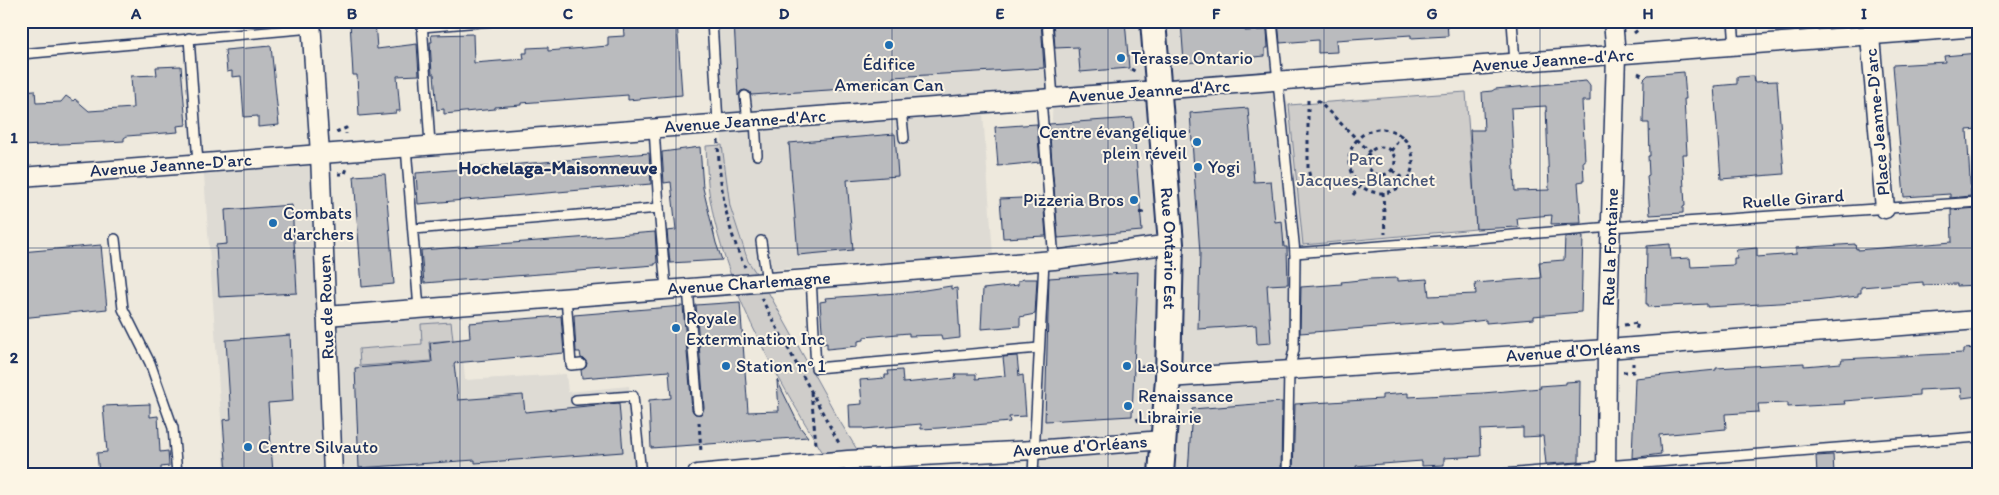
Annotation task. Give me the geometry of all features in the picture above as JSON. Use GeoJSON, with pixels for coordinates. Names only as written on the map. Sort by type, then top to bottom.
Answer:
{"type":"FeatureCollection","features":[{"type":"Feature","properties":{"kind":"main road","name":"Rue Ontario Est"},"geometry":{"type":"LineString","coordinates":[[1154,21],[1171,244],[1159,372],[1163,440],[1161,474]]}},
{"type":"Feature","properties":{"kind":"street","name":"Rue la Fontaine"},"geometry":{"type":"LineString","coordinates":[[1607,470],[1607,349],[1616,55],[1613,21]]}},
{"type":"Feature","properties":{"kind":"street","name":"Rue de Rouen"},"geometry":{"type":"LineString","coordinates":[[312,25],[320,154],[333,474]]}},
{"type":"Feature","properties":{"kind":"street","name":"Avenue Jeanne-d'Arc"},"geometry":{"type":"LineString","coordinates":[[320,154],[1870,36],[1951,25],[1978,27]]}},
{"type":"Feature","properties":{"kind":"street","name":"Place Jeanne-D'arc"},"geometry":{"type":"LineString","coordinates":[[1870,36],[1885,209]]}},
{"type":"Feature","properties":{"kind":"street","name":"Avenue Jeanne-D'arc"},"geometry":{"type":"LineString","coordinates":[[21,177],[320,154]]}},
{"type":"Feature","properties":{"kind":"street","name":"Avenue Charlemagne"},"geometry":{"type":"LineString","coordinates":[[326,316],[1049,260],[1171,244]]}},
{"type":"Feature","properties":{"kind":"street","name":"Avenue d'Orléans"},"geometry":{"type":"LineString","coordinates":[[1159,372],[1288,371],[1607,349],[1978,320]]}},
{"type":"Feature","properties":{"kind":"street","name":"Avenue d'Orléans"},"geometry":{"type":"LineString","coordinates":[[697,474],[848,460],[1034,450],[1163,440]]}},
{"type":"Feature","properties":{"kind":"lane"},"geometry":{"type":"LineString","coordinates":[[430,145],[422,24],[492,21]]}},
{"type":"Feature","properties":{"kind":"lane"},"geometry":{"type":"LineString","coordinates":[[712,21],[718,123]]}},
{"type":"Feature","properties":{"kind":"lane"},"geometry":{"type":"LineString","coordinates":[[1033,474],[1039,348],[1049,260],[1047,21]]}},
{"type":"Feature","properties":{"kind":"lane"},"geometry":{"type":"LineString","coordinates":[[1272,21],[1295,253],[1294,350],[1288,371],[1287,474]]}},
{"type":"Feature","properties":{"kind":"lane"},"geometry":{"type":"LineString","coordinates":[[1512,21],[1515,63]]}},
{"type":"Feature","properties":{"kind":"lane"},"geometry":{"type":"LineString","coordinates":[[1733,21],[1735,46]]}},
{"type":"Feature","properties":{"kind":"lane"},"geometry":{"type":"LineString","coordinates":[[21,54],[312,25]]}},
{"type":"Feature","properties":{"kind":"lane"},"geometry":{"type":"LineString","coordinates":[[189,38],[198,163]]}},
{"type":"Feature","properties":{"kind":"lane"},"geometry":{"type":"LineString","coordinates":[[745,96],[752,121],[757,156]]}},
{"type":"Feature","properties":{"kind":"lane"},"geometry":{"type":"LineString","coordinates":[[902,109],[904,138]]}},
{"type":"Feature","properties":{"kind":"lane"},"geometry":{"type":"LineString","coordinates":[[654,128],[666,289]]}},
{"type":"Feature","properties":{"kind":"lane"},"geometry":{"type":"LineString","coordinates":[[406,147],[419,309]]}},
{"type":"Feature","properties":{"kind":"lane","name":"Ruelle Girard"},"geometry":{"type":"LineString","coordinates":[[1295,253],[1978,202]]}},
{"type":"Feature","properties":{"kind":"lane"},"geometry":{"type":"LineString","coordinates":[[414,229],[659,208]]}},
{"type":"Feature","properties":{"kind":"lane"},"geometry":{"type":"LineString","coordinates":[[115,240],[123,309],[150,363],[173,428],[176,474]]}},
{"type":"Feature","properties":{"kind":"lane"},"geometry":{"type":"LineString","coordinates":[[761,240],[767,282]]}},
{"type":"Feature","properties":{"kind":"lane"},"geometry":{"type":"LineString","coordinates":[[811,278],[816,368],[1039,348]]}},
{"type":"Feature","properties":{"kind":"lane"},"geometry":{"type":"LineString","coordinates":[[688,288],[698,409]]}},
{"type":"Feature","properties":{"kind":"lane"},"geometry":{"type":"LineString","coordinates":[[566,297],[571,365],[581,364]]}},
{"type":"Feature","properties":{"kind":"lane"},"geometry":{"type":"LineString","coordinates":[[576,400],[633,396],[641,474]]}},
{"type":"Feature","properties":{"kind":"lane"},"geometry":{"type":"LineString","coordinates":[[1503,474],[1607,470],[1978,437]]}},
{"type":"Feature","properties":{"kind":"path"},"geometry":{"type":"LineString","coordinates":[[1634,33],[1638,30]]}},
{"type":"Feature","properties":{"kind":"path"},"geometry":{"type":"LineString","coordinates":[[1131,69],[1136,72]]}},
{"type":"Feature","properties":{"kind":"path"},"geometry":{"type":"LineString","coordinates":[[1308,100],[1308,169],[1311,181]]}},
{"type":"Feature","properties":{"kind":"path"},"geometry":{"type":"LineString","coordinates":[[1317,100],[1370,152]]}},
{"type":"Feature","properties":{"kind":"path"},"geometry":{"type":"LineString","coordinates":[[332,134],[346,128]]}},
{"type":"Feature","properties":{"kind":"path"},"geometry":{"type":"LineString","coordinates":[[1384,128],[1402,135],[1409,143],[1413,163],[1411,173],[1406,182],[1398,188],[1383,192],[1369,190],[1360,185],[1354,179],[1349,163],[1349,154],[1357,139],[1374,129],[1384,128]]}},
{"type":"Feature","properties":{"kind":"path"},"geometry":{"type":"LineString","coordinates":[[1391,150],[1402,135]]}},
{"type":"Feature","properties":{"kind":"path"},"geometry":{"type":"LineString","coordinates":[[718,145],[724,206],[731,232],[746,269]]}},
{"type":"Feature","properties":{"kind":"path"},"geometry":{"type":"LineString","coordinates":[[1378,147],[1391,150],[1395,158],[1392,170],[1382,176],[1372,172],[1367,166],[1370,152],[1378,147]]}},
{"type":"Feature","properties":{"kind":"path"},"geometry":{"type":"LineString","coordinates":[[1392,170],[1406,182]]}},
{"type":"Feature","properties":{"kind":"path"},"geometry":{"type":"LineString","coordinates":[[1353,195],[1372,172]]}},
{"type":"Feature","properties":{"kind":"path"},"geometry":{"type":"LineString","coordinates":[[1383,192],[1386,246]]}},
{"type":"Feature","properties":{"kind":"path"},"geometry":{"type":"LineString","coordinates":[[1619,326],[1638,323],[1634,339]]}},
{"type":"Feature","properties":{"kind":"path"},"geometry":{"type":"LineString","coordinates":[[1617,372],[1633,372],[1632,356]]}},
{"type":"Feature","properties":{"kind":"path"},"geometry":{"type":"LineString","coordinates":[[1140,367],[1159,372]]}},
{"type":"Feature","properties":{"kind":"path"},"geometry":{"type":"LineString","coordinates":[[811,389],[816,444]]}},
{"type":"Feature","properties":{"kind":"path"},"geometry":{"type":"LineString","coordinates":[[1138,398],[1148,398]]}},
{"type":"Feature","properties":{"kind":"path"},"geometry":{"type":"LineString","coordinates":[[698,409],[701,452]]}},
{"type":"Feature","properties":{"kind":"shaded area"},"geometry":{"type":"Polygon","coordinates":[[[717,21],[1268,21],[1272,66],[1289,105],[1303,245],[1297,346],[1299,371],[1289,372],[1282,474],[1033,474],[1053,98],[982,98],[993,255],[753,271],[730,206],[727,187],[722,145],[717,21]]]}},
{"type":"Feature","properties":{"kind":"shaded area"},"geometry":{"type":"Polygon","coordinates":[[[318,154],[326,315],[459,307],[465,380],[566,374],[568,392],[629,386],[640,474],[225,474],[203,161],[318,154]]]}},
{"type":"Feature","properties":{"kind":"green space","name":"Parc Jacques-Blanchet"},"geometry":{"type":"Polygon","coordinates":[[[1466,92],[1476,229],[1303,245],[1289,105],[1466,92]]]}},
{"type":"Feature","properties":{"kind":"green space"},"geometry":{"type":"Polygon","coordinates":[[[722,145],[730,206],[748,261],[766,288],[839,420],[872,474],[836,474],[778,376],[744,307],[718,236],[709,193],[706,146],[722,145]]]}},
{"type":"Feature","properties":{"kind":"green space"},"geometry":{"type":"Polygon","coordinates":[[[451,322],[453,340],[429,342],[431,361],[360,366],[359,349],[422,344],[421,324],[451,322]]]}},
{"type":"Feature","properties":{"kind":"building"},"geometry":{"type":"Polygon","coordinates":[[[350,21],[375,21],[377,49],[417,44],[419,75],[397,76],[400,111],[396,111],[396,113],[359,116],[357,75],[353,75],[350,21]]]}},
{"type":"Feature","properties":{"kind":"building"},"geometry":{"type":"Polygon","coordinates":[[[623,21],[677,21],[682,95],[628,100],[628,95],[521,103],[521,105],[495,107],[495,109],[444,114],[444,109],[437,110],[434,74],[432,74],[431,35],[473,34],[474,63],[524,59],[523,53],[527,53],[527,48],[548,47],[548,51],[608,46],[608,37],[624,36],[623,21]]]}},
{"type":"Feature","properties":{"kind":"building","name":"Édifice American Can"},"geometry":{"type":"Polygon","coordinates":[[[734,21],[1041,21],[1044,68],[893,77],[892,86],[751,95],[750,92],[745,90],[741,91],[738,96],[734,21]]]}},
{"type":"Feature","properties":{"kind":"building"},"geometry":{"type":"Polygon","coordinates":[[[1053,21],[1125,21],[1129,68],[1080,72],[1078,47],[1055,48],[1053,21]]]}},
{"type":"Feature","properties":{"kind":"building"},"geometry":{"type":"Polygon","coordinates":[[[1181,21],[1244,21],[1245,31],[1267,30],[1268,48],[1265,48],[1265,56],[1184,63],[1181,21]]]}},
{"type":"Feature","properties":{"kind":"building"},"geometry":{"type":"Polygon","coordinates":[[[1278,21],[1447,21],[1448,36],[1411,38],[1411,35],[1336,40],[1337,52],[1318,53],[1318,40],[1280,43],[1278,21]]]}},
{"type":"Feature","properties":{"kind":"building"},"geometry":{"type":"Polygon","coordinates":[[[271,46],[279,125],[258,127],[258,116],[244,117],[241,76],[232,77],[232,71],[227,72],[225,50],[271,46]]]}},
{"type":"Feature","properties":{"kind":"building"},"geometry":{"type":"Polygon","coordinates":[[[1978,53],[1978,129],[1967,130],[1971,196],[1950,198],[1950,194],[1904,197],[1893,65],[1945,62],[1944,56],[1978,53]]]}},
{"type":"Feature","properties":{"kind":"building"},"geometry":{"type":"Polygon","coordinates":[[[181,66],[186,125],[177,126],[178,132],[127,136],[124,138],[124,141],[21,146],[21,91],[35,90],[36,103],[61,102],[66,96],[73,101],[75,99],[89,111],[133,108],[131,76],[157,75],[156,67],[181,66]]]}},
{"type":"Feature","properties":{"kind":"building"},"geometry":{"type":"Polygon","coordinates":[[[1684,72],[1687,154],[1682,154],[1685,206],[1683,207],[1683,213],[1650,215],[1647,176],[1649,175],[1648,156],[1650,156],[1649,123],[1643,123],[1644,79],[1648,75],[1684,72]]]}},
{"type":"Feature","properties":{"kind":"building"},"geometry":{"type":"Polygon","coordinates":[[[1753,76],[1754,82],[1777,81],[1784,174],[1721,179],[1714,86],[1737,84],[1737,77],[1753,76]]]}},
{"type":"Feature","properties":{"kind":"building"},"geometry":{"type":"Polygon","coordinates":[[[1586,81],[1590,86],[1590,101],[1582,101],[1585,161],[1583,161],[1584,181],[1578,182],[1581,223],[1551,224],[1552,215],[1517,218],[1518,227],[1476,229],[1470,130],[1484,130],[1482,92],[1495,89],[1586,81]],[[1546,106],[1511,108],[1515,191],[1549,190],[1546,106]]]}},
{"type":"Feature","properties":{"kind":"building"},"geometry":{"type":"Polygon","coordinates":[[[1248,108],[1254,182],[1271,181],[1275,222],[1282,221],[1284,247],[1287,247],[1288,284],[1267,285],[1271,343],[1257,344],[1256,325],[1198,329],[1200,253],[1190,113],[1248,108]]]}},
{"type":"Feature","properties":{"kind":"building"},"geometry":{"type":"Polygon","coordinates":[[[1133,118],[1142,231],[1058,238],[1049,124],[1133,118]]]}},
{"type":"Feature","properties":{"kind":"building"},"geometry":{"type":"Polygon","coordinates":[[[1037,124],[1040,162],[998,166],[995,127],[1037,124]]]}},
{"type":"Feature","properties":{"kind":"building"},"geometry":{"type":"Polygon","coordinates":[[[895,134],[898,176],[847,180],[853,250],[798,255],[789,143],[895,134]]]}},
{"type":"Feature","properties":{"kind":"building"},"geometry":{"type":"Polygon","coordinates":[[[700,147],[703,188],[722,260],[670,263],[667,231],[676,230],[671,182],[664,183],[662,152],[700,147]]]}},
{"type":"Feature","properties":{"kind":"building"},"geometry":{"type":"Polygon","coordinates":[[[649,153],[651,184],[418,204],[416,173],[649,153]]]}},
{"type":"Feature","properties":{"kind":"building"},"geometry":{"type":"Polygon","coordinates":[[[385,174],[394,284],[362,287],[354,176],[385,174]]]}},
{"type":"Feature","properties":{"kind":"building"},"geometry":{"type":"Polygon","coordinates":[[[1043,197],[1046,236],[1003,238],[1000,199],[1043,197]]]}},
{"type":"Feature","properties":{"kind":"building"},"geometry":{"type":"Polygon","coordinates":[[[292,205],[297,293],[219,297],[216,245],[227,244],[225,210],[292,205]]]}},
{"type":"Feature","properties":{"kind":"building"},"geometry":{"type":"Polygon","coordinates":[[[1978,208],[1978,285],[1923,285],[1923,282],[1861,287],[1861,293],[1858,293],[1858,296],[1815,301],[1707,307],[1707,304],[1648,307],[1648,304],[1646,304],[1647,246],[1670,244],[1671,259],[1690,258],[1691,267],[1734,265],[1734,258],[1737,258],[1736,250],[1757,248],[1757,257],[1796,254],[1796,248],[1855,244],[1858,250],[1952,242],[1951,210],[1978,208]]]}},
{"type":"Feature","properties":{"kind":"building"},"geometry":{"type":"Polygon","coordinates":[[[655,232],[657,263],[655,265],[424,283],[421,250],[655,232]]]}},
{"type":"Feature","properties":{"kind":"building"},"geometry":{"type":"Polygon","coordinates":[[[1583,236],[1581,312],[1533,316],[1533,319],[1486,323],[1486,320],[1452,324],[1442,324],[1442,322],[1300,333],[1301,287],[1342,284],[1341,282],[1369,279],[1398,278],[1398,281],[1427,279],[1429,296],[1476,294],[1475,283],[1541,278],[1539,262],[1564,260],[1565,237],[1583,236]]]}},
{"type":"Feature","properties":{"kind":"building"},"geometry":{"type":"Polygon","coordinates":[[[101,245],[107,309],[21,318],[21,252],[101,245]]]}},
{"type":"Feature","properties":{"kind":"building"},"geometry":{"type":"Polygon","coordinates":[[[1138,272],[1132,416],[1045,421],[1049,278],[1138,272]]]}},
{"type":"Feature","properties":{"kind":"building"},"geometry":{"type":"Polygon","coordinates":[[[1037,279],[1035,314],[1020,317],[1020,326],[981,329],[983,289],[1018,285],[1018,281],[1037,279]]]}},
{"type":"Feature","properties":{"kind":"building"},"geometry":{"type":"Polygon","coordinates":[[[951,286],[951,289],[957,288],[960,338],[942,340],[941,335],[909,336],[909,333],[864,337],[864,340],[858,341],[858,346],[827,349],[827,343],[823,344],[820,302],[826,301],[825,298],[912,292],[951,286]]]}},
{"type":"Feature","properties":{"kind":"building","name":"Station nº 1"},"geometry":{"type":"Polygon","coordinates":[[[740,302],[748,412],[779,411],[777,380],[800,427],[808,437],[651,448],[649,400],[671,398],[669,371],[582,378],[581,370],[586,367],[587,363],[581,358],[580,352],[576,352],[574,315],[683,306],[692,410],[695,414],[701,414],[704,408],[696,305],[740,302]]]}},
{"type":"Feature","properties":{"kind":"building"},"geometry":{"type":"Polygon","coordinates":[[[561,316],[564,353],[454,363],[458,400],[523,395],[525,412],[619,403],[623,452],[475,463],[475,460],[359,468],[355,368],[432,362],[430,343],[470,338],[469,323],[561,316]]]}},
{"type":"Feature","properties":{"kind":"building"},"geometry":{"type":"Polygon","coordinates":[[[290,335],[293,401],[268,403],[273,474],[227,474],[223,420],[231,419],[226,340],[290,335]]]}},
{"type":"Feature","properties":{"kind":"building"},"geometry":{"type":"Polygon","coordinates":[[[1978,348],[1978,396],[1962,398],[1961,388],[1919,390],[1919,395],[1844,401],[1845,404],[1788,407],[1788,403],[1758,404],[1759,412],[1725,414],[1726,429],[1659,435],[1661,454],[1632,458],[1635,378],[1716,370],[1716,368],[1804,363],[1804,366],[1841,363],[1842,359],[1963,353],[1963,349],[1978,348]]]}},
{"type":"Feature","properties":{"kind":"building"},"geometry":{"type":"Polygon","coordinates":[[[1017,356],[1019,376],[1023,375],[1026,416],[1009,417],[1010,422],[939,428],[921,429],[921,424],[864,429],[850,428],[849,405],[862,404],[860,380],[885,378],[885,375],[889,375],[888,371],[902,370],[903,383],[956,378],[955,374],[976,374],[976,379],[1005,376],[1003,357],[1017,356]]]}},
{"type":"Feature","properties":{"kind":"building"},"geometry":{"type":"Polygon","coordinates":[[[1580,381],[1579,462],[1546,464],[1543,436],[1523,437],[1523,428],[1480,430],[1481,456],[1444,458],[1444,465],[1422,466],[1422,461],[1356,466],[1357,473],[1293,474],[1295,404],[1382,399],[1382,395],[1408,393],[1408,397],[1483,393],[1541,388],[1540,386],[1580,381]]]}},
{"type":"Feature","properties":{"kind":"building"},"geometry":{"type":"Polygon","coordinates":[[[1282,402],[1281,474],[1188,474],[1192,409],[1282,402]]]}},
{"type":"Feature","properties":{"kind":"building"},"geometry":{"type":"Polygon","coordinates":[[[150,404],[150,417],[158,416],[160,452],[168,451],[169,466],[161,467],[161,474],[99,474],[97,453],[107,452],[103,406],[150,404]]]}},
{"type":"Feature","properties":{"kind":"building"},"geometry":{"type":"Polygon","coordinates":[[[1833,455],[1834,474],[1817,474],[1816,456],[1833,455]]]}},
{"type":"Feature","properties":{"kind":"place","name":"Édifice American Can"},"geometry":{"type":"Point","coordinates":[889,45]}},
{"type":"Feature","properties":{"kind":"place","name":"Terasse Ontario"},"geometry":{"type":"Point","coordinates":[1121,58]}},
{"type":"Feature","properties":{"kind":"place","name":"Centre évangélique plein réveil"},"geometry":{"type":"Point","coordinates":[1197,142]}},
{"type":"Feature","properties":{"kind":"place","name":"Yogi"},"geometry":{"type":"Point","coordinates":[1198,167]}},
{"type":"Feature","properties":{"kind":"place","name":"Pizzeria Bros"},"geometry":{"type":"Point","coordinates":[1134,200]}},
{"type":"Feature","properties":{"kind":"place","name":"Combats d'archers"},"geometry":{"type":"Point","coordinates":[273,223]}},
{"type":"Feature","properties":{"kind":"place","name":"Royale Extermination Inc"},"geometry":{"type":"Point","coordinates":[676,328]}},
{"type":"Feature","properties":{"kind":"place","name":"Station nº 1"},"geometry":{"type":"Point","coordinates":[726,366]}},
{"type":"Feature","properties":{"kind":"place","name":"La Source"},"geometry":{"type":"Point","coordinates":[1127,366]}},
{"type":"Feature","properties":{"kind":"place","name":"Renaissance Librairie"},"geometry":{"type":"Point","coordinates":[1128,406]}},
{"type":"Feature","properties":{"kind":"place","name":"Centre Silvauto"},"geometry":{"type":"Point","coordinates":[248,447]}},
{"type":"Feature","properties":{"kind":"district","name":"Hochelaga-Maisonneuve"},"geometry":{"type":"Point","coordinates":[558,167]}}]}
